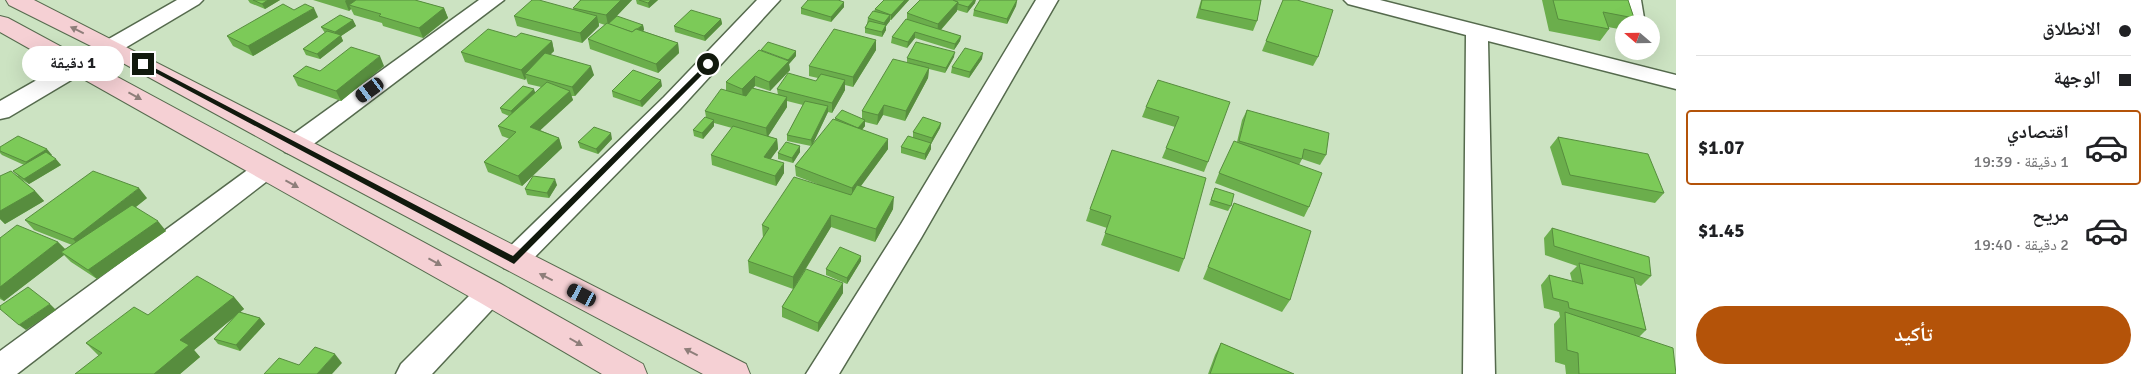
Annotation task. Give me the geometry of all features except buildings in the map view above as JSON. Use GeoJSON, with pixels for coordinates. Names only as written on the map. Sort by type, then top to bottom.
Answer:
{"type":"FeatureCollection","features":[{"type":"Feature","properties":{"kind":"street"},"geometry":{"type":"LineString","coordinates":[[17,0],[110,46],[294,146],[734,374]]}},
{"type":"Feature","properties":{"kind":"street"},"geometry":{"type":"LineString","coordinates":[[0,111],[77,64],[192,0]]}},
{"type":"Feature","properties":{"kind":"street"},"geometry":{"type":"LineString","coordinates":[[294,146],[493,0]]}},
{"type":"Feature","properties":{"kind":"street"},"geometry":{"type":"LineString","coordinates":[[514,260],[672,103],[769,0]]}},
{"type":"Feature","properties":{"kind":"street"},"geometry":{"type":"LineString","coordinates":[[822,374],[926,206],[1047,0]]}},
{"type":"Feature","properties":{"kind":"street"},"geometry":{"type":"LineString","coordinates":[[1355,0],[1478,31],[1641,62],[1676,82]]}},
{"type":"Feature","properties":{"kind":"street"},"geometry":{"type":"LineString","coordinates":[[1630,0],[1632,15]]}},
{"type":"Feature","properties":{"kind":"street"},"geometry":{"type":"LineString","coordinates":[[0,23],[490,293],[631,374]]}},
{"type":"Feature","properties":{"kind":"street"},"geometry":{"type":"LineString","coordinates":[[1478,31],[1479,374]]}},
{"type":"Feature","properties":{"kind":"street"},"geometry":{"type":"LineString","coordinates":[[0,369],[266,169]]}},
{"type":"Feature","properties":{"kind":"street"},"geometry":{"type":"LineString","coordinates":[[412,374],[490,293]]}},
{"type":"Feature","properties":{"kind":"route"},"geometry":{"type":"LineString","coordinates":[[143,64],[277,137],[514,260],[672,103],[708,64]]}}]}
